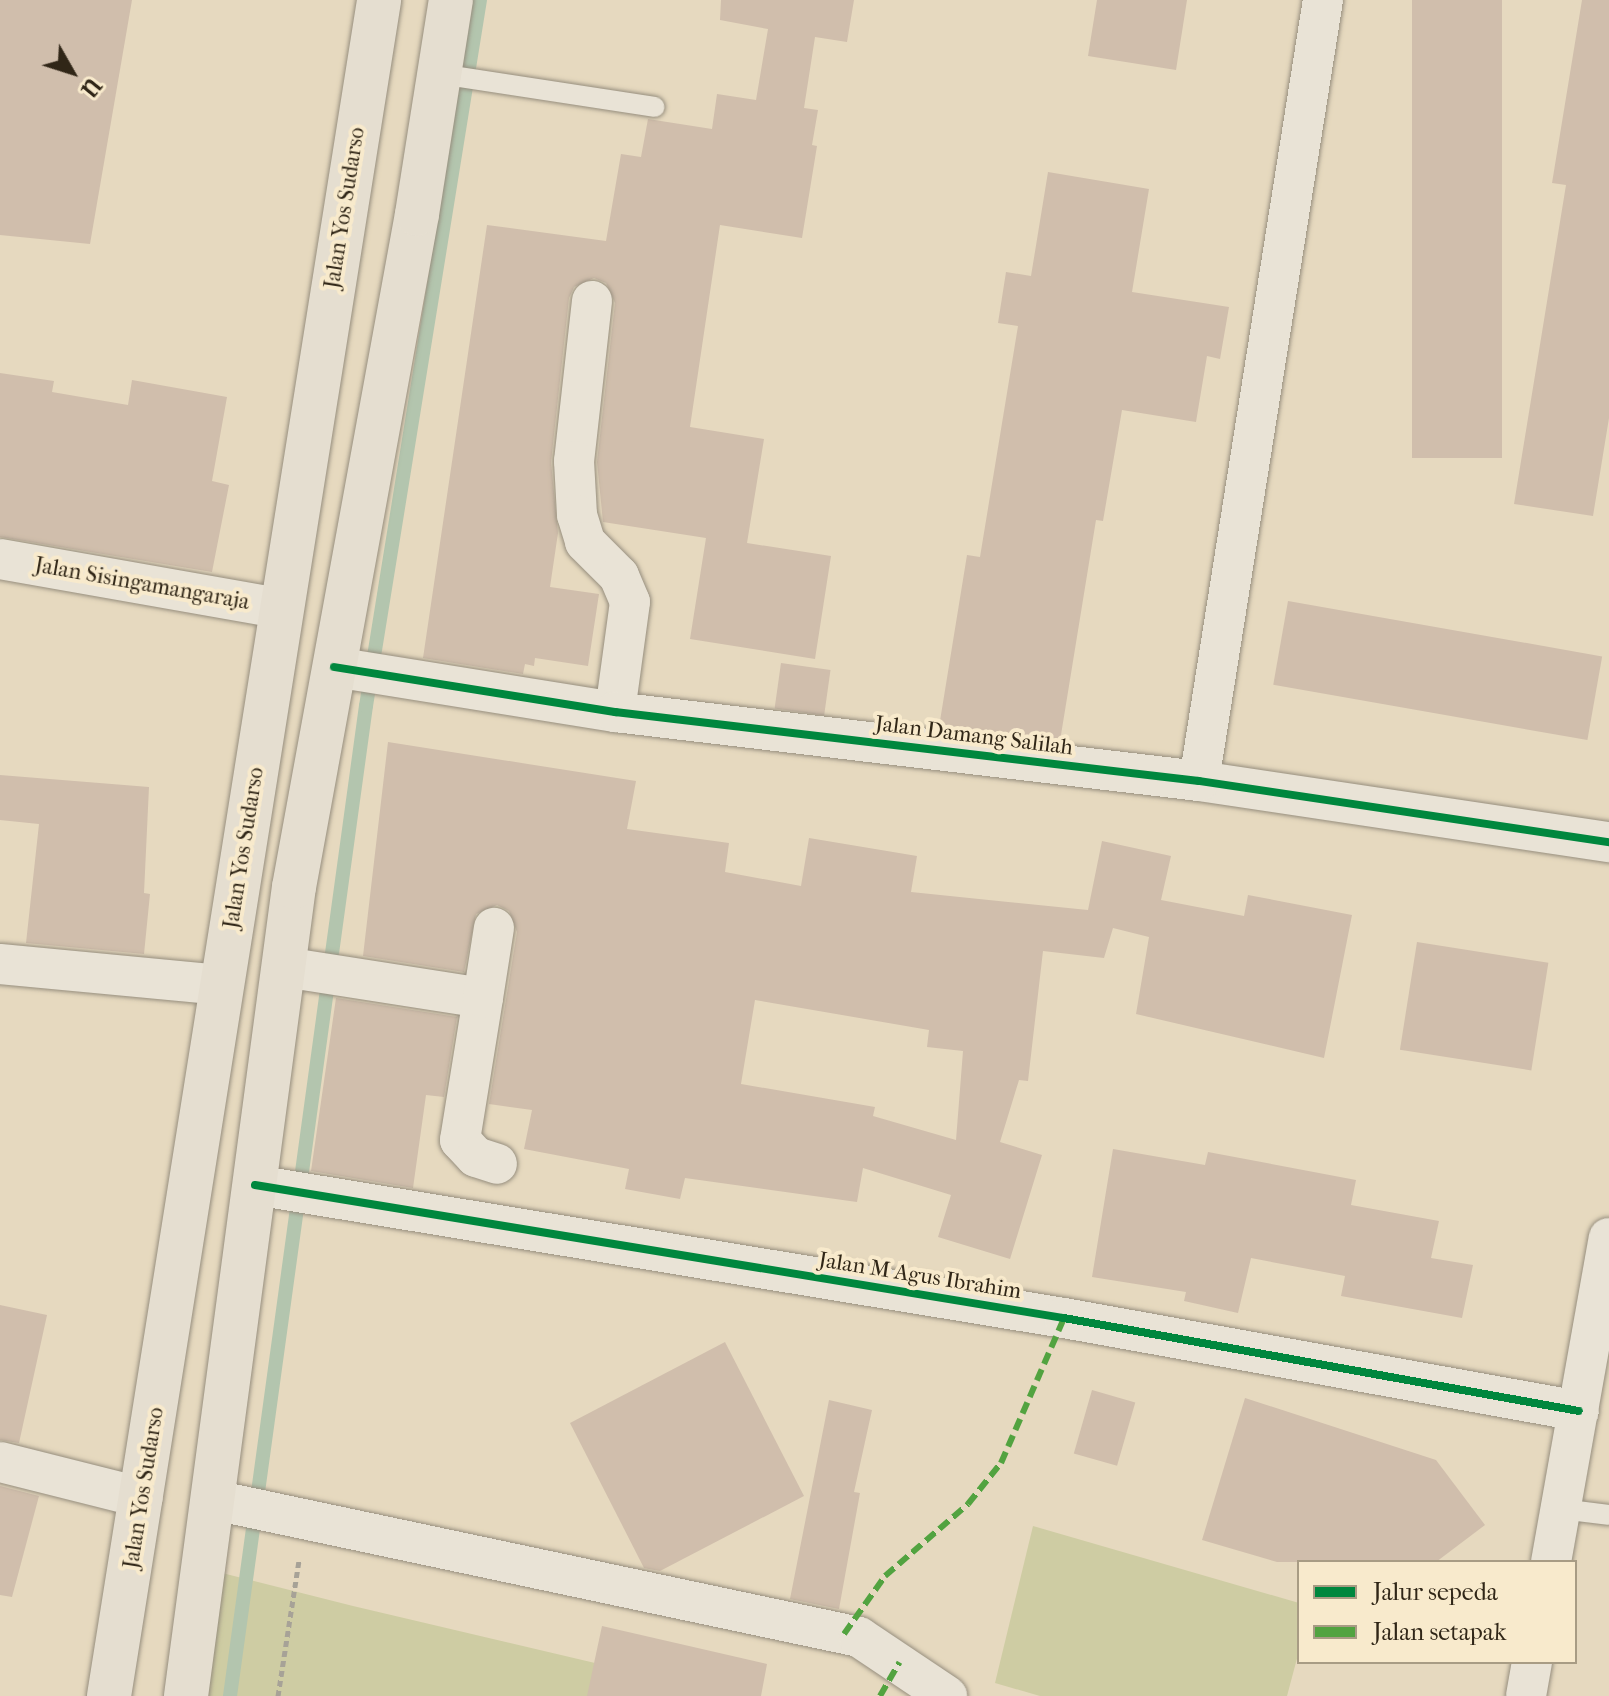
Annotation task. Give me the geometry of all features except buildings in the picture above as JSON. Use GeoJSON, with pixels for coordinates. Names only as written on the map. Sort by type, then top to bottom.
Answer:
{"type":"FeatureCollection","features":[{"type":"Feature","properties":{"kind":"main road","name":"Jalan Yos Sudarso"},"geometry":{"type":"LineString","coordinates":[[109,1696],[143,1498],[379,0]]}},
{"type":"Feature","properties":{"kind":"main road"},"geometry":{"type":"LineString","coordinates":[[186,1696],[284,967],[358,671],[451,0]]}},
{"type":"Feature","properties":{"kind":"street"},"geometry":{"type":"LineString","coordinates":[[1199,781],[1323,0]]}},
{"type":"Feature","properties":{"kind":"street"},"geometry":{"type":"LineString","coordinates":[[592,301],[574,461],[576,502],[585,542],[619,576],[630,602],[615,712]]}},
{"type":"Feature","properties":{"kind":"street","name":"Jalan Sisingamangaraja"},"geometry":{"type":"LineString","coordinates":[[0,559],[283,609]]}},
{"type":"Feature","properties":{"kind":"street","name":"Jalan Damang Salilah"},"geometry":{"type":"LineString","coordinates":[[358,671],[615,712],[1199,781],[1609,842]]}},
{"type":"Feature","properties":{"kind":"street"},"geometry":{"type":"LineString","coordinates":[[494,928],[460,1140],[476,1157],[497,1164]]}},
{"type":"Feature","properties":{"kind":"street"},"geometry":{"type":"LineString","coordinates":[[0,964],[223,985]]}},
{"type":"Feature","properties":{"kind":"street"},"geometry":{"type":"LineString","coordinates":[[284,967],[483,998]]}},
{"type":"Feature","properties":{"kind":"street","name":"Jalan M Agus Ibrahim"},"geometry":{"type":"LineString","coordinates":[[255,1185],[1064,1318],[1579,1411]]}},
{"type":"Feature","properties":{"kind":"street"},"geometry":{"type":"LineString","coordinates":[[1551,1560],[1609,1238]]}},
{"type":"Feature","properties":{"kind":"street"},"geometry":{"type":"LineString","coordinates":[[0,1462],[143,1498]]}},
{"type":"Feature","properties":{"kind":"street"},"geometry":{"type":"LineString","coordinates":[[214,1500],[859,1637],[947,1696]]}},
{"type":"Feature","properties":{"kind":"street"},"geometry":{"type":"LineString","coordinates":[[1526,1696],[1532,1664]]}},
{"type":"Feature","properties":{"kind":"lane"},"geometry":{"type":"LineString","coordinates":[[439,74],[654,107]]}},
{"type":"Feature","properties":{"kind":"lane"},"geometry":{"type":"LineString","coordinates":[[1561,1509],[1609,1515]]}},
{"type":"Feature","properties":{"kind":"path"},"geometry":{"type":"LineString","coordinates":[[278,1696],[306,1520]]}},
{"type":"Feature","properties":{"kind":"shaded area"},"geometry":{"type":"Polygon","coordinates":[[[1033,1526],[1297,1602],[1297,1658],[1287,1696],[1040,1696],[995,1683],[1033,1526]]]}},
{"type":"Feature","properties":{"kind":"shaded area"},"geometry":{"type":"Polygon","coordinates":[[[222,1573],[353,1606],[735,1696],[204,1696],[222,1573]]]}},
{"type":"Feature","properties":{"kind":"waterway"},"geometry":{"type":"LineString","coordinates":[[230,1696],[366,706],[480,0]]}},
{"type":"Feature","properties":{"kind":"marked path"},"geometry":{"type":"LineString","coordinates":[[844,1634],[885,1576],[968,1504],[1001,1463],[1064,1318]]}},
{"type":"Feature","properties":{"kind":"marked path"},"geometry":{"type":"LineString","coordinates":[[880,1696],[900,1662]]}},
{"type":"Feature","properties":{"kind":"cycle path"},"geometry":{"type":"LineString","coordinates":[[334,667],[615,712],[1199,781],[1609,842]]}},
{"type":"Feature","properties":{"kind":"cycle path"},"geometry":{"type":"LineString","coordinates":[[255,1185],[1064,1318],[1579,1411]]}}]}
